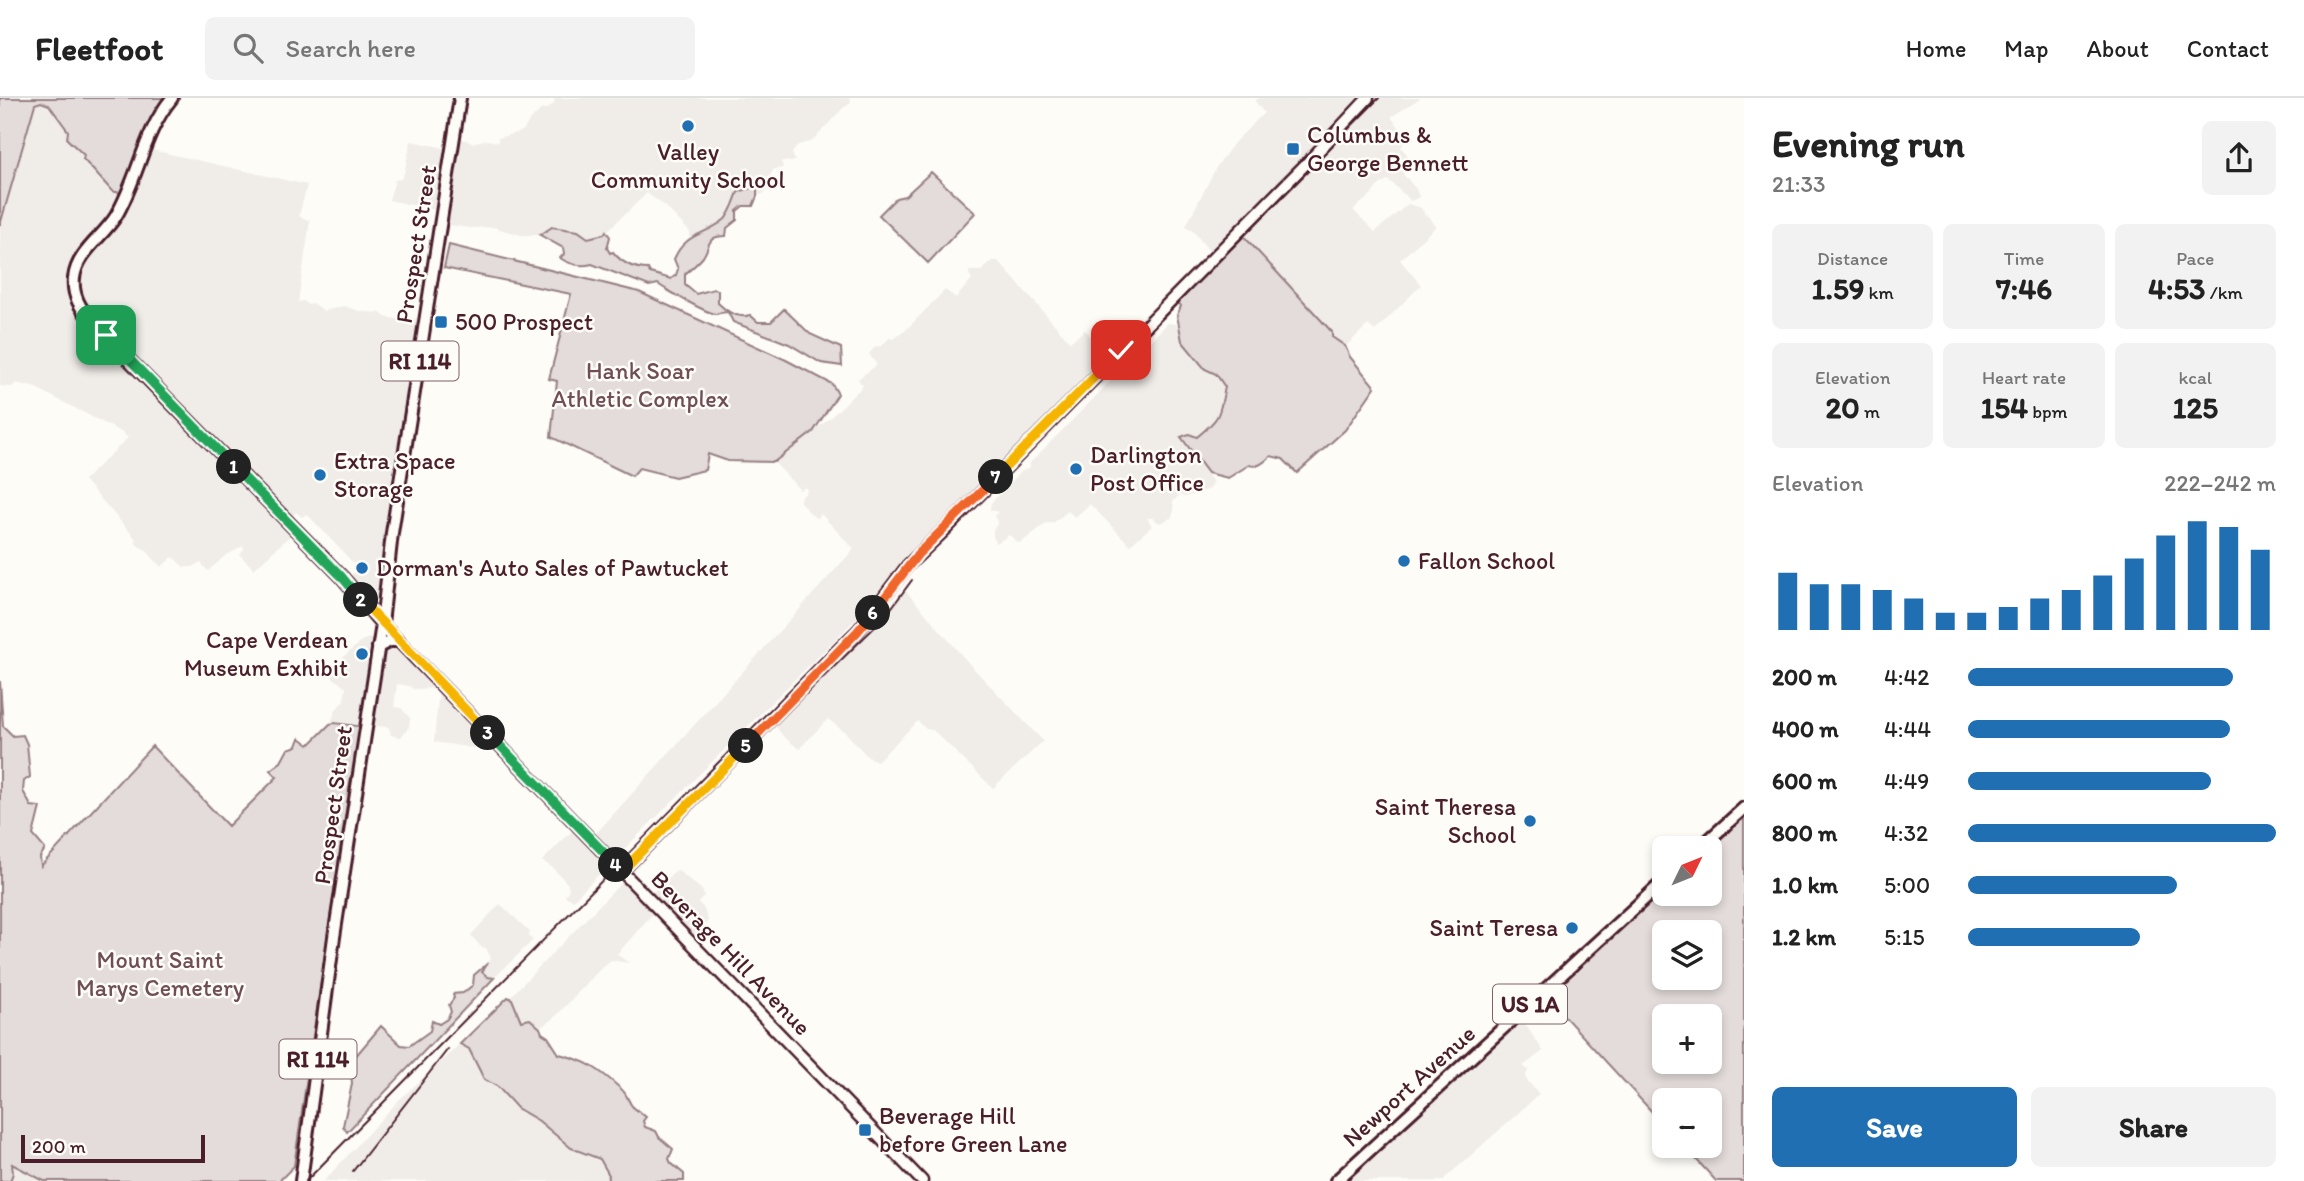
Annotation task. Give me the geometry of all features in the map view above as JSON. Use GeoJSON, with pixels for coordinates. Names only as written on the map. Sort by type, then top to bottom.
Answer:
{"type":"FeatureCollection","features":[{"type":"Feature","properties":{"kind":"main road","name":"Beverage Hill Avenue"},"geometry":{"type":"LineString","coordinates":[[172,98],[154,123],[116,215],[107,230],[80,258],[74,275],[74,287],[82,311],[922,1181]]}},
{"type":"Feature","properties":{"kind":"main road","name":"Prospect Street"},"geometry":{"type":"LineString","coordinates":[[301,1181],[334,937],[382,624],[384,593],[460,98]]}},
{"type":"Feature","properties":{"kind":"main road"},"geometry":{"type":"LineString","coordinates":[[622,871],[857,632],[902,573],[932,540],[956,519],[1368,98]]}},
{"type":"Feature","properties":{"kind":"main road"},"geometry":{"type":"LineString","coordinates":[[356,593],[370,599],[384,593]]}},
{"type":"Feature","properties":{"kind":"main road"},"geometry":{"type":"LineString","coordinates":[[377,647],[399,641]]}},
{"type":"Feature","properties":{"kind":"main road"},"geometry":{"type":"LineString","coordinates":[[1713,836],[1744,808]]}},
{"type":"Feature","properties":{"kind":"main road","name":"Newport Avenue"},"geometry":{"type":"LineString","coordinates":[[1336,1181],[1652,892]]}},
{"type":"Feature","properties":{"kind":"shaded area"},"geometry":{"type":"Polygon","coordinates":[[[555,98],[849,98],[851,103],[812,141],[798,145],[792,153],[795,161],[781,161],[783,168],[774,169],[767,180],[772,185],[763,194],[757,196],[757,190],[748,188],[731,204],[730,214],[725,219],[689,238],[690,232],[665,206],[647,193],[604,234],[588,238],[578,231],[552,227],[540,235],[521,235],[493,227],[470,228],[441,224],[441,211],[389,200],[395,180],[401,179],[404,174],[411,141],[450,149],[454,138],[471,143],[485,140],[498,142],[498,138],[523,131],[542,109],[554,104],[555,98]]]}},
{"type":"Feature","properties":{"kind":"shaded area"},"geometry":{"type":"Polygon","coordinates":[[[1259,98],[1420,98],[1391,117],[1403,132],[1398,137],[1403,143],[1401,147],[1413,162],[1403,174],[1416,189],[1419,197],[1411,201],[1387,180],[1353,210],[1375,232],[1408,204],[1421,208],[1424,215],[1436,226],[1400,260],[1421,285],[1375,331],[1368,325],[1345,347],[1213,256],[1186,226],[1217,166],[1234,143],[1264,113],[1255,101],[1259,98]]]}},
{"type":"Feature","properties":{"kind":"shaded area"},"geometry":{"type":"Polygon","coordinates":[[[40,102],[53,110],[68,131],[69,140],[84,155],[143,148],[307,185],[299,216],[310,221],[298,302],[303,301],[308,305],[313,303],[324,311],[344,306],[362,312],[381,313],[385,317],[426,321],[383,594],[367,599],[345,583],[358,568],[307,514],[302,517],[296,512],[287,522],[294,532],[254,569],[240,555],[243,546],[225,556],[208,571],[200,562],[193,567],[184,567],[173,557],[161,567],[135,542],[137,540],[84,480],[128,438],[36,388],[16,383],[12,387],[0,386],[0,225],[33,107],[40,102]]]}},
{"type":"Feature","properties":{"kind":"shaded area"},"geometry":{"type":"Polygon","coordinates":[[[993,261],[998,261],[1070,342],[1085,330],[1112,359],[918,557],[573,900],[565,896],[569,889],[568,884],[542,861],[573,830],[579,830],[591,839],[854,549],[821,514],[818,518],[814,517],[800,502],[807,489],[805,487],[800,490],[774,462],[830,418],[863,386],[858,379],[877,365],[869,354],[876,346],[881,347],[889,338],[893,339],[905,331],[945,290],[956,298],[972,279],[969,271],[981,271],[993,261]]]}},
{"type":"Feature","properties":{"kind":"shaded area"},"geometry":{"type":"Polygon","coordinates":[[[1168,323],[1177,324],[1182,341],[1216,374],[1225,387],[1216,421],[1197,437],[1181,437],[1213,482],[1210,489],[1185,497],[1179,495],[1173,502],[1174,511],[1171,518],[1160,523],[1147,518],[1152,526],[1130,545],[1090,504],[1075,517],[1068,511],[1053,523],[1046,523],[1022,542],[1019,543],[1009,535],[997,543],[993,530],[998,523],[994,516],[998,512],[990,510],[991,503],[1021,472],[1030,467],[1030,463],[1168,323]]]}},
{"type":"Feature","properties":{"kind":"shaded area"},"geometry":{"type":"Polygon","coordinates":[[[906,591],[972,667],[1043,741],[993,788],[933,730],[926,729],[918,721],[877,761],[868,757],[846,733],[828,719],[799,749],[783,736],[775,725],[906,591]]]}},
{"type":"Feature","properties":{"kind":"shaded area"},"geometry":{"type":"Polygon","coordinates":[[[381,622],[486,733],[477,745],[473,748],[434,742],[439,688],[413,689],[397,684],[394,707],[401,708],[410,718],[409,727],[401,737],[391,735],[389,727],[334,723],[332,720],[335,711],[344,700],[346,688],[326,672],[363,640],[375,637],[381,622]]]}},
{"type":"Feature","properties":{"kind":"shaded area"},"geometry":{"type":"Polygon","coordinates":[[[677,870],[702,890],[704,896],[698,903],[703,907],[708,920],[705,927],[688,942],[656,910],[617,954],[629,963],[611,960],[556,1016],[540,1028],[530,1020],[521,1021],[518,1010],[509,998],[626,878],[647,898],[677,870]]]}},
{"type":"Feature","properties":{"kind":"shaded area"},"geometry":{"type":"Polygon","coordinates":[[[500,904],[530,932],[528,936],[533,940],[494,978],[482,972],[491,958],[486,948],[481,947],[471,935],[500,904]]]}},
{"type":"Feature","properties":{"kind":"shaded area"},"geometry":{"type":"Polygon","coordinates":[[[1519,1015],[1543,1051],[1523,1066],[1528,1070],[1525,1078],[1539,1094],[1526,1106],[1442,1181],[1337,1181],[1519,1015]]]}},
{"type":"Feature","properties":{"kind":"shaded area"},"geometry":{"type":"Polygon","coordinates":[[[460,1044],[469,1049],[484,1079],[498,1087],[517,1108],[539,1121],[571,1148],[600,1159],[609,1175],[607,1181],[324,1181],[399,1100],[460,1044]]]}},
{"type":"Feature","properties":{"kind":"shaded area"},"geometry":{"type":"Polygon","coordinates":[[[11,1160],[62,1181],[10,1181],[13,1173],[11,1160]]]}},
{"type":"Feature","properties":{"kind":"green space"},"geometry":{"type":"Polygon","coordinates":[[[0,98],[172,98],[125,194],[112,191],[83,159],[84,155],[67,139],[68,131],[49,105],[41,102],[35,104],[0,225],[0,98]]]}},
{"type":"Feature","properties":{"kind":"green space"},"geometry":{"type":"Polygon","coordinates":[[[931,172],[975,213],[928,263],[879,215],[896,198],[905,196],[931,172]]]}},
{"type":"Feature","properties":{"kind":"green space"},"geometry":{"type":"Polygon","coordinates":[[[754,187],[757,196],[753,206],[743,206],[737,211],[737,220],[727,228],[726,236],[712,239],[703,257],[685,274],[685,285],[696,294],[718,290],[718,303],[725,309],[732,314],[750,315],[758,322],[771,322],[784,309],[810,334],[841,348],[842,366],[821,363],[789,344],[733,322],[728,312],[712,313],[658,284],[649,286],[592,264],[567,262],[560,258],[564,254],[563,248],[540,235],[552,227],[578,231],[588,238],[606,231],[610,237],[607,248],[610,253],[613,252],[629,265],[648,269],[650,273],[671,279],[678,269],[674,259],[684,244],[724,220],[738,192],[754,187]]]}},
{"type":"Feature","properties":{"kind":"green space"},"geometry":{"type":"Polygon","coordinates":[[[1239,231],[1332,332],[1332,337],[1345,346],[1350,357],[1375,387],[1345,430],[1297,473],[1283,459],[1271,456],[1261,464],[1249,465],[1228,478],[1208,473],[1181,437],[1189,434],[1197,437],[1211,425],[1220,410],[1225,387],[1216,374],[1205,369],[1182,341],[1177,315],[1181,306],[1175,297],[1239,231]]]}},
{"type":"Feature","properties":{"kind":"green space","name":"Hank Soar Athletic Complex"},"geometry":{"type":"Polygon","coordinates":[[[449,245],[639,292],[786,360],[832,384],[838,394],[813,432],[774,462],[728,461],[708,454],[705,470],[675,477],[639,468],[632,476],[551,437],[557,381],[549,379],[571,294],[444,268],[449,245]]]}},
{"type":"Feature","properties":{"kind":"green space","name":"Mount Saint Marys Cemetery"},"geometry":{"type":"Polygon","coordinates":[[[0,681],[3,726],[13,736],[23,735],[27,744],[30,777],[24,781],[23,791],[31,806],[40,807],[33,835],[45,849],[40,857],[41,866],[152,746],[228,826],[277,777],[270,770],[281,762],[288,749],[297,746],[300,738],[309,745],[334,723],[365,727],[358,776],[351,776],[294,1166],[279,1181],[44,1181],[12,1164],[10,1181],[0,1181],[0,681]]]}},
{"type":"Feature","properties":{"kind":"green space"},"geometry":{"type":"Polygon","coordinates":[[[1744,808],[1744,1181],[1716,1181],[1695,1158],[1722,1158],[1722,1088],[1652,1088],[1652,1112],[1543,993],[1652,892],[1652,906],[1722,906],[1722,836],[1715,836],[1744,808]]]}},
{"type":"Feature","properties":{"kind":"green space"},"geometry":{"type":"Polygon","coordinates":[[[488,963],[482,972],[494,978],[347,1132],[343,1126],[352,1084],[354,1058],[381,1026],[401,1045],[409,1046],[430,1031],[432,1021],[439,1024],[447,1019],[451,1012],[449,1005],[454,998],[453,994],[463,993],[473,985],[474,975],[488,963]]]}},
{"type":"Feature","properties":{"kind":"green space"},"geometry":{"type":"Polygon","coordinates":[[[508,997],[512,999],[521,1021],[530,1019],[548,1037],[559,1054],[592,1066],[622,1090],[632,1106],[646,1117],[643,1121],[645,1127],[656,1131],[673,1149],[669,1159],[684,1174],[684,1181],[607,1181],[609,1175],[600,1159],[571,1148],[539,1121],[517,1108],[498,1087],[484,1079],[469,1049],[460,1044],[508,997]]]}},
{"type":"Feature","properties":{"kind":"railway"},"geometry":{"type":"LineString","coordinates":[[306,1181],[844,635],[949,535],[1379,98]]}},
{"type":"Feature","properties":{"kind":"railway"},"geometry":{"type":"LineString","coordinates":[[806,694],[884,618],[912,580]]}},
{"type":"Feature","properties":{"kind":"railway"},"geometry":{"type":"LineString","coordinates":[[353,1171],[448,1049]]}},
{"type":"Feature","properties":{"kind":"place","name":"Valley Community School"},"geometry":{"type":"Point","coordinates":[688,126]}},
{"type":"Feature","properties":{"kind":"place","name":"Columbus & George Bennett"},"geometry":{"type":"Point","coordinates":[1293,149]}},
{"type":"Feature","properties":{"kind":"place","name":"500 Prospect"},"geometry":{"type":"Point","coordinates":[441,322]}},
{"type":"Feature","properties":{"kind":"place","name":"Darlington Post Office"},"geometry":{"type":"Point","coordinates":[1076,469]}},
{"type":"Feature","properties":{"kind":"place","name":"Extra Space Storage"},"geometry":{"type":"Point","coordinates":[320,475]}},
{"type":"Feature","properties":{"kind":"place","name":"Fallon School"},"geometry":{"type":"Point","coordinates":[1404,561]}},
{"type":"Feature","properties":{"kind":"place","name":"Dorman's Auto Sales of Pawtucket"},"geometry":{"type":"Point","coordinates":[362,568]}},
{"type":"Feature","properties":{"kind":"place","name":"Cape Verdean Museum Exhibit"},"geometry":{"type":"Point","coordinates":[362,654]}},
{"type":"Feature","properties":{"kind":"place","name":"Saint Theresa School"},"geometry":{"type":"Point","coordinates":[1530,821]}},
{"type":"Feature","properties":{"kind":"place","name":"Saint Teresa"},"geometry":{"type":"Point","coordinates":[1572,928]}},
{"type":"Feature","properties":{"kind":"place","name":"Beverage Hill before Green Lane"},"geometry":{"type":"Point","coordinates":[865,1130]}},
{"type":"Feature","properties":{"kind":"route"},"geometry":{"type":"LineString","coordinates":[[106,335],[342,577],[373,615],[622,871],[857,632],[918,554],[956,519],[1121,350]]}}]}
